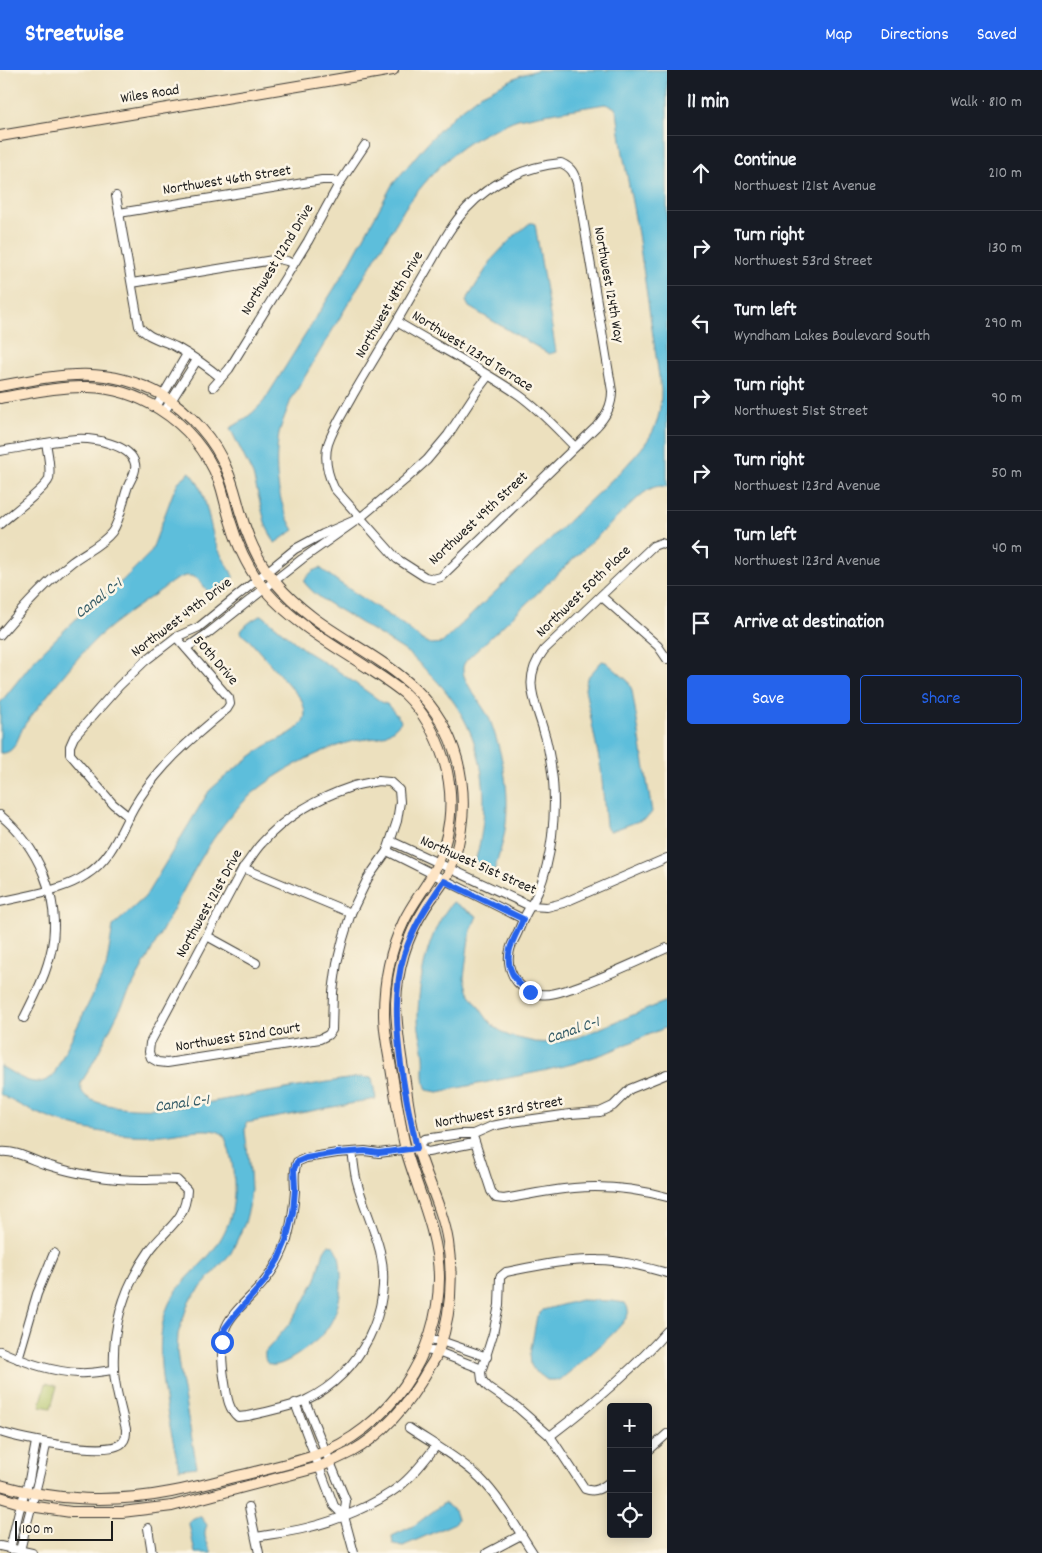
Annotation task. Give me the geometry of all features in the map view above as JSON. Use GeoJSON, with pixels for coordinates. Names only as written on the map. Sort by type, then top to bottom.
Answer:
{"type":"FeatureCollection","features":[{"type":"Feature","properties":{"kind":"street","name":"Wiles Road"},"geometry":{"type":"LineString","coordinates":[[0,136],[393,70]]}},
{"type":"Feature","properties":{"kind":"street","name":"Northwest 122nd Drive"},"geometry":{"type":"LineString","coordinates":[[212,387],[229,369],[364,145]]}},
{"type":"Feature","properties":{"kind":"street","name":"Northwest 48th Drive"},"geometry":{"type":"LineString","coordinates":[[360,518],[334,488],[329,477],[327,462],[328,446],[334,427],[448,233],[467,208],[487,191],[511,176],[552,164],[562,163],[569,166]]}},
{"type":"Feature","properties":{"kind":"street","name":"Northwest 124th Way"},"geometry":{"type":"LineString","coordinates":[[569,166],[574,173],[577,184],[612,391],[609,409]]}},
{"type":"Feature","properties":{"kind":"street","name":"Northwest 46th Street"},"geometry":{"type":"LineString","coordinates":[[119,213],[322,180],[332,180],[339,184]]}},
{"type":"Feature","properties":{"kind":"street"},"geometry":{"type":"LineString","coordinates":[[116,196],[139,326],[148,335],[173,345],[221,378]]}},
{"type":"Feature","properties":{"kind":"street"},"geometry":{"type":"LineString","coordinates":[[132,283],[279,259],[292,264]]}},
{"type":"Feature","properties":{"kind":"street","name":"Northwest 123rd Terrace"},"geometry":{"type":"LineString","coordinates":[[397,322],[518,395],[541,413],[575,447]]}},
{"type":"Feature","properties":{"kind":"street"},"geometry":{"type":"LineString","coordinates":[[167,399],[187,354]]}},
{"type":"Feature","properties":{"kind":"street"},"geometry":{"type":"LineString","coordinates":[[160,410],[197,360]]}},
{"type":"Feature","properties":{"kind":"street"},"geometry":{"type":"LineString","coordinates":[[0,386],[58,375],[90,374],[115,378],[143,386],[167,399],[202,428],[218,452],[232,482],[247,533],[266,571],[288,597],[315,619],[393,669],[424,697],[435,711],[446,731],[456,756],[463,791],[461,830],[450,869],[410,936],[400,968],[396,1003],[402,1063],[411,1122],[417,1148],[447,1238],[451,1268],[449,1303],[441,1341],[438,1352],[420,1386],[397,1416],[383,1428],[364,1444],[330,1462],[172,1506],[122,1512],[71,1512],[26,1505],[0,1498]]}},
{"type":"Feature","properties":{"kind":"street","name":"Northwest 49th Drive"},"geometry":{"type":"LineString","coordinates":[[186,648],[207,634],[302,559],[360,518],[427,460],[448,435],[488,376]]}},
{"type":"Feature","properties":{"kind":"street"},"geometry":{"type":"LineString","coordinates":[[0,398],[61,388],[88,386],[113,390],[140,399],[178,422],[191,435],[214,468],[236,539],[264,589],[291,616],[311,631],[385,679],[407,696],[431,727],[445,762],[451,799],[451,816],[447,836],[438,863],[405,919],[395,944],[386,987],[385,1030],[394,1088],[406,1150],[430,1225],[437,1253],[439,1272],[438,1292],[430,1339],[406,1384],[389,1405],[366,1427],[347,1440],[315,1456],[169,1493],[120,1499],[89,1499],[25,1492],[0,1485]]}},
{"type":"Feature","properties":{"kind":"street","name":"Northwest 49th Street"},"geometry":{"type":"LineString","coordinates":[[360,518],[397,559],[425,577],[434,579],[441,577],[605,418],[609,409]]}},
{"type":"Feature","properties":{"kind":"street"},"geometry":{"type":"LineString","coordinates":[[0,451],[77,439],[107,442],[122,449],[131,456],[136,465],[134,474],[127,486],[118,520],[111,533],[72,562],[43,588],[0,635]]}},
{"type":"Feature","properties":{"kind":"street"},"geometry":{"type":"LineString","coordinates":[[0,524],[41,490],[48,481],[50,466],[46,444]]}},
{"type":"Feature","properties":{"kind":"street","name":"Northwest 49th Drive"},"geometry":{"type":"LineString","coordinates":[[129,817],[113,804],[70,754],[70,746],[74,737],[118,686],[145,661],[176,637],[199,627],[295,549],[360,518]]}},
{"type":"Feature","properties":{"kind":"street","name":"Northwest 50th Place"},"geometry":{"type":"LineString","coordinates":[[530,906],[538,892],[548,857],[554,806],[550,756],[544,731],[531,694],[533,668],[544,650],[653,546],[664,544]]}},
{"type":"Feature","properties":{"kind":"street"},"geometry":{"type":"LineString","coordinates":[[601,596],[658,646],[667,659]]}},
{"type":"Feature","properties":{"kind":"street","name":"50th Drive"},"geometry":{"type":"LineString","coordinates":[[129,817],[156,776],[184,746],[227,709],[230,704],[229,698],[223,690],[176,637]]}},
{"type":"Feature","properties":{"kind":"street","name":"Northwest 121st Drive"},"geometry":{"type":"LineString","coordinates":[[151,1058],[149,1052],[150,1043],[243,868],[262,843],[282,823],[329,795],[352,786],[378,781],[390,782],[399,790],[400,802],[391,841]]}},
{"type":"Feature","properties":{"kind":"street"},"geometry":{"type":"LineString","coordinates":[[0,814],[11,824],[33,853],[50,890],[54,917],[52,946],[47,968],[24,1018]]}},
{"type":"Feature","properties":{"kind":"street"},"geometry":{"type":"LineString","coordinates":[[0,902],[70,884],[86,876],[100,865],[111,851],[129,817]]}},
{"type":"Feature","properties":{"kind":"street"},"geometry":{"type":"LineString","coordinates":[[243,868],[351,913],[368,878],[387,851],[391,841]]}},
{"type":"Feature","properties":{"kind":"street","name":"Northwest 51st Street"},"geometry":{"type":"LineString","coordinates":[[391,841],[530,906],[547,907],[563,903],[667,858]]}},
{"type":"Feature","properties":{"kind":"street","name":"Northwest 51st Street"},"geometry":{"type":"LineString","coordinates":[[387,851],[523,919]]}},
{"type":"Feature","properties":{"kind":"street"},"geometry":{"type":"LineString","coordinates":[[484,900],[489,887]]}},
{"type":"Feature","properties":{"kind":"street"},"geometry":{"type":"LineString","coordinates":[[530,906],[510,949],[509,964],[513,976],[521,986],[530,992],[540,995],[553,994],[588,983],[667,948]]}},
{"type":"Feature","properties":{"kind":"street","name":"Northwest 52nd Court"},"geometry":{"type":"LineString","coordinates":[[151,1058],[158,1062],[167,1063],[320,1039],[328,1035],[332,1030],[333,992],[338,963],[351,913]]}},
{"type":"Feature","properties":{"kind":"street"},"geometry":{"type":"LineString","coordinates":[[207,936],[256,963]]}},
{"type":"Feature","properties":{"kind":"street","name":"Northwest 53rd Street"},"geometry":{"type":"LineString","coordinates":[[417,1148],[425,1139],[474,1134],[492,1126],[543,1117],[600,1112],[613,1106],[630,1089],[667,1074]]}},
{"type":"Feature","properties":{"kind":"street"},"geometry":{"type":"LineString","coordinates":[[474,1134],[474,1143],[496,1198],[504,1199],[574,1188],[616,1188],[648,1192],[667,1197]]}},
{"type":"Feature","properties":{"kind":"street","name":"Northwest 53rd Street"},"geometry":{"type":"LineString","coordinates":[[295,1403],[248,1416],[238,1417],[231,1412],[222,1363],[222,1342],[225,1328],[264,1282],[278,1260],[286,1241],[293,1212],[294,1169],[297,1162],[306,1158],[352,1152],[379,1153],[417,1148],[428,1152],[474,1143]]}},
{"type":"Feature","properties":{"kind":"street"},"geometry":{"type":"LineString","coordinates":[[0,1152],[8,1151],[51,1166],[115,1179],[177,1180],[187,1190],[184,1210],[178,1222],[152,1248],[134,1274],[121,1306],[115,1339],[114,1370],[126,1429],[126,1438],[121,1444],[110,1448],[46,1444],[0,1432]]}},
{"type":"Feature","properties":{"kind":"street"},"geometry":{"type":"LineString","coordinates":[[344,1516],[334,1506],[295,1403],[319,1393],[353,1363],[368,1341],[377,1317],[384,1272],[380,1251],[356,1181],[352,1152]]}},
{"type":"Feature","properties":{"kind":"street"},"geometry":{"type":"LineString","coordinates":[[18,1359],[37,1294],[54,1253]]}},
{"type":"Feature","properties":{"kind":"street"},"geometry":{"type":"LineString","coordinates":[[607,1485],[592,1492],[585,1489],[550,1436],[482,1380],[481,1372],[487,1358],[499,1305],[500,1277],[506,1272],[550,1264],[568,1261],[600,1260],[642,1266],[667,1273]]}},
{"type":"Feature","properties":{"kind":"street"},"geometry":{"type":"LineString","coordinates":[[550,1436],[617,1382],[667,1331]]}},
{"type":"Feature","properties":{"kind":"street"},"geometry":{"type":"LineString","coordinates":[[430,1339],[441,1341],[487,1358]]}},
{"type":"Feature","properties":{"kind":"street"},"geometry":{"type":"LineString","coordinates":[[425,1350],[438,1352],[482,1369]]}},
{"type":"Feature","properties":{"kind":"street"},"geometry":{"type":"LineString","coordinates":[[0,1351],[48,1369],[79,1373],[114,1370]]}},
{"type":"Feature","properties":{"kind":"street"},"geometry":{"type":"LineString","coordinates":[[305,1400],[346,1501],[344,1516],[354,1553]]}},
{"type":"Feature","properties":{"kind":"street"},"geometry":{"type":"LineString","coordinates":[[409,1428],[456,1459],[479,1478],[500,1501],[533,1553]]}},
{"type":"Feature","properties":{"kind":"street"},"geometry":{"type":"LineString","coordinates":[[651,1448],[667,1434]]}},
{"type":"Feature","properties":{"kind":"street"},"geometry":{"type":"LineString","coordinates":[[24,1552],[25,1492],[36,1442]]}},
{"type":"Feature","properties":{"kind":"street"},"geometry":{"type":"LineString","coordinates":[[10,1549],[26,1505],[36,1493],[46,1444]]}},
{"type":"Feature","properties":{"kind":"street"},"geometry":{"type":"LineString","coordinates":[[256,1537],[306,1528],[344,1516],[375,1502],[401,1486],[420,1467],[436,1446]]}},
{"type":"Feature","properties":{"kind":"street"},"geometry":{"type":"LineString","coordinates":[[249,1507],[259,1553]]}},
{"type":"Feature","properties":{"kind":"street"},"geometry":{"type":"LineString","coordinates":[[148,1528],[152,1553]]}},
{"type":"Feature","properties":{"kind":"street"},"geometry":{"type":"LineString","coordinates":[[488,1553],[521,1535]]}},
{"type":"Feature","properties":{"kind":"street"},"geometry":{"type":"LineString","coordinates":[[0,1546],[32,1553]]}},
{"type":"Feature","properties":{"kind":"green space"},"geometry":{"type":"Polygon","coordinates":[[[46,1383],[57,1386],[51,1408],[40,1406],[46,1383]]]}},
{"type":"Feature","properties":{"kind":"water"},"geometry":{"type":"Polygon","coordinates":[[[537,70],[667,70],[667,487],[659,486],[653,488],[640,496],[470,657],[464,665],[463,670],[466,681],[490,720],[505,774],[507,816],[503,840],[494,871],[475,862],[484,810],[483,785],[479,760],[472,737],[461,714],[447,693],[411,655],[327,602],[312,591],[304,582],[310,573],[320,568],[405,626],[422,640],[431,644],[442,643],[625,467],[647,441],[659,414],[661,390],[638,234],[617,112],[614,107],[605,104],[510,122],[482,135],[445,161],[415,195],[405,208],[291,400],[279,433],[277,470],[283,508],[294,530],[275,543],[266,526],[253,475],[230,428],[248,416],[264,401],[347,268],[392,185],[427,143],[452,117],[480,95],[521,75],[537,70]]]}},
{"type":"Feature","properties":{"kind":"water"},"geometry":{"type":"Polygon","coordinates":[[[530,223],[535,224],[556,352],[549,354],[469,307],[466,301],[493,258],[515,235],[530,223]]]}},
{"type":"Feature","properties":{"kind":"water"},"geometry":{"type":"Polygon","coordinates":[[[190,472],[203,494],[220,553],[234,577],[210,593],[194,577],[182,577],[120,619],[99,636],[70,668],[25,724],[13,748],[5,753],[0,753],[0,703],[36,658],[80,615],[122,581],[151,552],[178,482],[190,472]]]}},
{"type":"Feature","properties":{"kind":"water"},"geometry":{"type":"Polygon","coordinates":[[[262,615],[307,652],[387,704],[401,722],[381,737],[346,743],[321,752],[297,764],[274,777],[240,805],[218,832],[199,862],[95,1060],[81,1083],[83,1093],[91,1100],[121,1107],[170,1108],[360,1077],[372,1078],[376,1099],[246,1123],[245,1131],[251,1190],[245,1223],[231,1253],[189,1301],[178,1334],[177,1352],[180,1374],[197,1467],[179,1469],[167,1411],[161,1368],[162,1328],[166,1311],[173,1297],[213,1251],[225,1231],[230,1217],[234,1182],[232,1162],[224,1135],[211,1130],[194,1130],[161,1135],[119,1134],[78,1127],[57,1121],[0,1094],[0,1066],[33,1082],[46,1080],[53,1076],[106,968],[113,926],[145,897],[209,791],[254,754],[290,734],[303,721],[305,713],[301,699],[249,640],[240,633],[247,624],[262,615]]]}},
{"type":"Feature","properties":{"kind":"water"},"geometry":{"type":"Polygon","coordinates":[[[602,661],[606,662],[628,681],[632,690],[652,812],[647,818],[611,831],[606,826],[601,769],[585,689],[587,678],[602,661]]]}},
{"type":"Feature","properties":{"kind":"water"},"geometry":{"type":"Polygon","coordinates":[[[453,902],[477,916],[471,930],[468,945],[464,978],[467,990],[488,1020],[496,1028],[509,1036],[535,1042],[551,1043],[574,1039],[667,1001],[667,1027],[606,1053],[572,1064],[438,1092],[427,1090],[418,1023],[418,1004],[422,973],[437,926],[453,902]]]}},
{"type":"Feature","properties":{"kind":"water"},"geometry":{"type":"Polygon","coordinates":[[[328,1245],[334,1246],[337,1252],[341,1272],[341,1286],[336,1312],[323,1334],[308,1347],[288,1360],[271,1365],[266,1361],[265,1352],[290,1323],[304,1302],[316,1279],[324,1251],[328,1245]]]}},
{"type":"Feature","properties":{"kind":"water"},"geometry":{"type":"Polygon","coordinates":[[[580,1300],[625,1303],[628,1314],[609,1338],[560,1380],[547,1380],[534,1370],[531,1365],[530,1354],[537,1316],[543,1310],[580,1300]]]}},
{"type":"Feature","properties":{"kind":"water"},"geometry":{"type":"Polygon","coordinates":[[[444,1503],[454,1510],[457,1519],[455,1523],[403,1546],[393,1544],[392,1536],[415,1525],[444,1503]]]}},
{"type":"Feature","properties":{"kind":"water"},"geometry":{"type":"Polygon","coordinates":[[[201,1517],[207,1525],[205,1536],[212,1553],[195,1553],[189,1524],[190,1520],[201,1517]]]}},
{"type":"Feature","properties":{"kind":"route"},"geometry":{"type":"LineString","coordinates":[[222,1342],[225,1328],[264,1282],[278,1260],[286,1241],[293,1212],[294,1169],[297,1162],[306,1158],[337,1153],[365,1151],[379,1153],[417,1148],[402,1063],[396,1003],[400,968],[410,936],[425,908],[444,881],[523,919],[510,949],[509,964],[513,976],[521,986],[530,992]]}},
{"type":"Feature","properties":{"kind":"water label","name":"Canal C-1"},"geometry":{"type":"Point","coordinates":[99,599]}},
{"type":"Feature","properties":{"kind":"water label","name":"Canal C-1"},"geometry":{"type":"Point","coordinates":[573,1031]}},
{"type":"Feature","properties":{"kind":"water label","name":"Canal C-1"},"geometry":{"type":"Point","coordinates":[182,1104]}}]}
